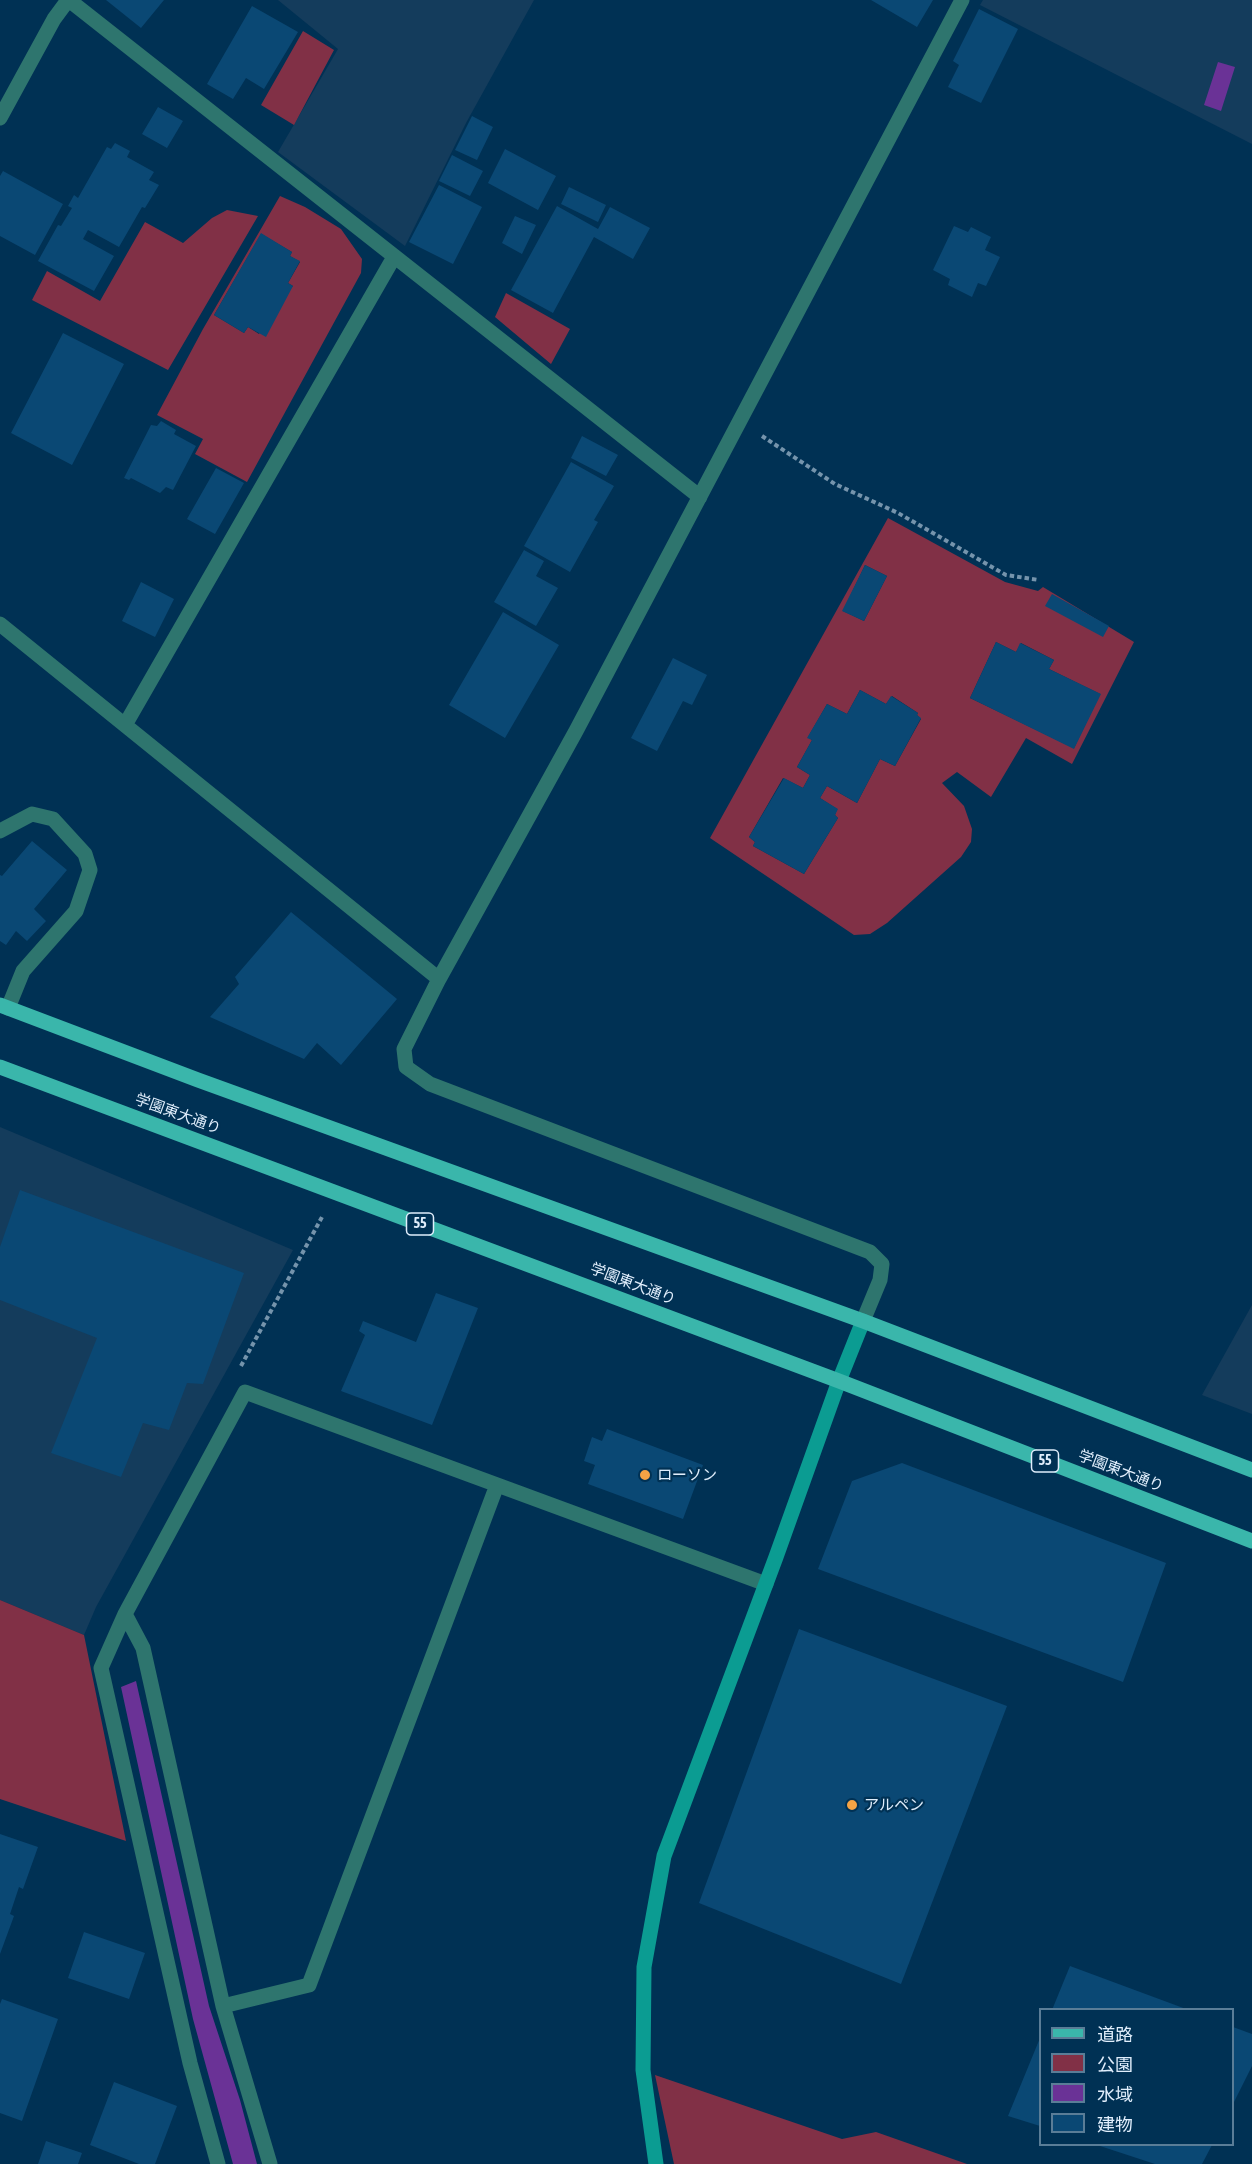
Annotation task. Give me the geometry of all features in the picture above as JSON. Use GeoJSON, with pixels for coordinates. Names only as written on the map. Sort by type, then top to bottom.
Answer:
{"type":"FeatureCollection","features":[{"type":"Feature","properties":{"kind":"main road"},"geometry":{"type":"LineString","coordinates":[[4,1006],[198,1080],[747,1281],[863,1321],[1252,1470]]}},
{"type":"Feature","properties":{"kind":"main road","name":"学園東大通り"},"geometry":{"type":"LineString","coordinates":[[0,1067],[839,1381],[1252,1541]]}},
{"type":"Feature","properties":{"kind":"street"},"geometry":{"type":"LineString","coordinates":[[0,118],[54,19],[68,0],[700,497]]}},
{"type":"Feature","properties":{"kind":"street"},"geometry":{"type":"LineString","coordinates":[[656,2164],[643,2070],[644,1966],[664,1856],[839,1381],[880,1280],[882,1264],[870,1252],[429,1084],[406,1067],[404,1049],[439,979],[576,731],[962,0]]}},
{"type":"Feature","properties":{"kind":"street"},"geometry":{"type":"LineString","coordinates":[[125,725],[394,257]]}},
{"type":"Feature","properties":{"kind":"street"},"geometry":{"type":"LineString","coordinates":[[0,624],[439,979]]}},
{"type":"Feature","properties":{"kind":"street"},"geometry":{"type":"LineString","coordinates":[[0,831],[32,814],[53,819],[85,854],[90,870],[76,911],[23,970],[4,1006]]}},
{"type":"Feature","properties":{"kind":"street"},"geometry":{"type":"LineString","coordinates":[[218,2164],[190,2063],[101,1668],[125,1614],[246,1392],[766,1584]]}},
{"type":"Feature","properties":{"kind":"street"},"geometry":{"type":"LineString","coordinates":[[223,2006],[309,1985],[497,1485]]}},
{"type":"Feature","properties":{"kind":"street"},"geometry":{"type":"LineString","coordinates":[[125,1614],[143,1648],[223,2006],[270,2164]]}},
{"type":"Feature","properties":{"kind":"path"},"geometry":{"type":"LineString","coordinates":[[740,421],[835,484],[898,513],[1006,575],[1039,580]]}},
{"type":"Feature","properties":{"kind":"path"},"geometry":{"type":"LineString","coordinates":[[246,1392],[235,1377],[335,1192]]}},
{"type":"Feature","properties":{"kind":"shaded area"},"geometry":{"type":"Polygon","coordinates":[[[278,0],[534,0],[466,123],[405,246],[278,152],[338,49],[278,0]]]}},
{"type":"Feature","properties":{"kind":"shaded area"},"geometry":{"type":"Polygon","coordinates":[[[983,0],[1252,0],[1252,144],[980,5],[983,0]]]}},
{"type":"Feature","properties":{"kind":"shaded area"},"geometry":{"type":"Polygon","coordinates":[[[0,1127],[293,1250],[96,1607],[84,1635],[0,1600],[0,1127]]]}},
{"type":"Feature","properties":{"kind":"shaded area"},"geometry":{"type":"Polygon","coordinates":[[[1252,1305],[1252,1414],[1202,1395],[1252,1305]]]}},
{"type":"Feature","properties":{"kind":"green space"},"geometry":{"type":"Polygon","coordinates":[[[303,31],[334,50],[294,125],[261,105],[303,31]]]}},
{"type":"Feature","properties":{"kind":"green space"},"geometry":{"type":"Polygon","coordinates":[[[280,196],[305,207],[341,229],[362,259],[361,273],[247,482],[195,454],[203,439],[157,415],[203,329],[280,196]],[[261,234],[214,315],[244,333],[248,327],[259,334],[274,307],[293,286],[288,283],[300,262],[290,256],[292,252],[261,234]]]}},
{"type":"Feature","properties":{"kind":"green space"},"geometry":{"type":"Polygon","coordinates":[[[227,210],[258,216],[168,370],[32,300],[47,271],[100,301],[145,222],[183,243],[212,218],[227,210]]]}},
{"type":"Feature","properties":{"kind":"green space"},"geometry":{"type":"Polygon","coordinates":[[[506,293],[570,329],[551,364],[495,317],[506,293]]]}},
{"type":"Feature","properties":{"kind":"green space"},"geometry":{"type":"Polygon","coordinates":[[[888,518],[1005,582],[1038,591],[1043,587],[1134,642],[1072,764],[1026,738],[991,797],[957,772],[942,783],[964,806],[972,829],[971,842],[961,857],[887,923],[870,934],[854,935],[710,838],[888,518]],[[865,565],[843,611],[864,621],[887,576],[865,565]],[[996,642],[970,698],[1074,748],[1100,694],[1049,669],[1054,660],[1021,643],[1016,652],[996,642]],[[860,690],[847,714],[827,704],[808,737],[812,740],[797,767],[810,775],[803,788],[783,778],[749,837],[755,842],[753,846],[804,874],[838,818],[835,815],[837,809],[820,798],[827,786],[857,803],[880,759],[895,766],[921,719],[918,713],[892,696],[886,704],[860,690]]]}},
{"type":"Feature","properties":{"kind":"green space"},"geometry":{"type":"Polygon","coordinates":[[[0,1600],[84,1635],[126,1841],[0,1799],[0,1600]]]}},
{"type":"Feature","properties":{"kind":"green space"},"geometry":{"type":"Polygon","coordinates":[[[655,2075],[842,2139],[876,2132],[967,2164],[674,2164],[655,2075]]]}},
{"type":"Feature","properties":{"kind":"water"},"geometry":{"type":"Polygon","coordinates":[[[1218,62],[1235,67],[1221,111],[1204,105],[1218,62]]]}},
{"type":"Feature","properties":{"kind":"water"},"geometry":{"type":"Polygon","coordinates":[[[136,1681],[209,2006],[240,2100],[257,2164],[233,2164],[193,2019],[121,1687],[136,1681]]]}},
{"type":"Feature","properties":{"kind":"building"},"geometry":{"type":"Polygon","coordinates":[[[106,0],[164,0],[141,28],[106,0]]]}},
{"type":"Feature","properties":{"kind":"building"},"geometry":{"type":"Polygon","coordinates":[[[871,0],[933,0],[917,27],[871,0]]]}},
{"type":"Feature","properties":{"kind":"building"},"geometry":{"type":"Polygon","coordinates":[[[252,6],[298,32],[264,89],[246,78],[233,99],[207,84],[252,6]]]}},
{"type":"Feature","properties":{"kind":"building"},"geometry":{"type":"Polygon","coordinates":[[[979,9],[1018,29],[981,103],[948,87],[959,65],[953,61],[979,9]]]}},
{"type":"Feature","properties":{"kind":"building"},"geometry":{"type":"Polygon","coordinates":[[[158,107],[183,121],[167,148],[142,134],[158,107]]]}},
{"type":"Feature","properties":{"kind":"building"},"geometry":{"type":"Polygon","coordinates":[[[472,116],[493,127],[477,160],[455,150],[472,116]]]}},
{"type":"Feature","properties":{"kind":"building"},"geometry":{"type":"Polygon","coordinates":[[[115,143],[130,151],[127,157],[154,172],[149,180],[159,185],[145,208],[142,207],[119,247],[88,230],[83,239],[114,256],[94,291],[38,261],[58,225],[61,226],[72,208],[68,206],[74,195],[78,198],[107,147],[111,149],[115,143]]]}},
{"type":"Feature","properties":{"kind":"building"},"geometry":{"type":"Polygon","coordinates":[[[505,149],[556,176],[538,210],[488,183],[505,149]]]}},
{"type":"Feature","properties":{"kind":"building"},"geometry":{"type":"Polygon","coordinates":[[[452,155],[483,171],[470,196],[439,181],[452,155]]]}},
{"type":"Feature","properties":{"kind":"building"},"geometry":{"type":"Polygon","coordinates":[[[3,171],[63,204],[35,255],[0,236],[0,176],[3,171]]]}},
{"type":"Feature","properties":{"kind":"building"},"geometry":{"type":"Polygon","coordinates":[[[439,185],[482,207],[453,264],[409,242],[439,185]]]}},
{"type":"Feature","properties":{"kind":"building"},"geometry":{"type":"Polygon","coordinates":[[[569,187],[606,205],[598,222],[561,204],[569,187]]]}},
{"type":"Feature","properties":{"kind":"building"},"geometry":{"type":"Polygon","coordinates":[[[557,206],[598,229],[610,207],[650,228],[633,259],[594,237],[553,313],[511,290],[557,206]]]}},
{"type":"Feature","properties":{"kind":"building"},"geometry":{"type":"Polygon","coordinates":[[[515,216],[536,225],[522,254],[502,243],[515,216]]]}},
{"type":"Feature","properties":{"kind":"building"},"geometry":{"type":"Polygon","coordinates":[[[954,226],[968,232],[971,227],[991,237],[985,250],[1000,257],[986,286],[978,283],[972,297],[948,285],[950,279],[933,270],[954,226]]]}},
{"type":"Feature","properties":{"kind":"building"},"geometry":{"type":"Polygon","coordinates":[[[261,233],[292,252],[290,256],[300,261],[288,283],[293,286],[266,337],[248,327],[244,333],[214,315],[261,233]]]}},
{"type":"Feature","properties":{"kind":"building"},"geometry":{"type":"Polygon","coordinates":[[[63,333],[124,364],[72,465],[11,433],[63,333]]]}},
{"type":"Feature","properties":{"kind":"building"},"geometry":{"type":"Polygon","coordinates":[[[161,421],[176,430],[174,434],[196,446],[173,490],[166,487],[160,493],[131,478],[129,480],[124,478],[151,425],[157,426],[161,421]]]}},
{"type":"Feature","properties":{"kind":"building"},"geometry":{"type":"Polygon","coordinates":[[[582,436],[618,455],[606,476],[571,458],[582,436]]]}},
{"type":"Feature","properties":{"kind":"building"},"geometry":{"type":"Polygon","coordinates":[[[571,462],[614,486],[594,520],[598,522],[570,572],[524,546],[571,462]]]}},
{"type":"Feature","properties":{"kind":"building"},"geometry":{"type":"Polygon","coordinates":[[[216,468],[244,483],[215,534],[187,519],[216,468]]]}},
{"type":"Feature","properties":{"kind":"building"},"geometry":{"type":"Polygon","coordinates":[[[524,550],[544,561],[536,576],[558,588],[536,626],[494,602],[524,550]]]}},
{"type":"Feature","properties":{"kind":"building"},"geometry":{"type":"Polygon","coordinates":[[[865,565],[887,576],[864,621],[842,611],[865,565]]]}},
{"type":"Feature","properties":{"kind":"building"},"geometry":{"type":"Polygon","coordinates":[[[141,582],[174,599],[155,637],[122,621],[141,582]]]}},
{"type":"Feature","properties":{"kind":"building"},"geometry":{"type":"Polygon","coordinates":[[[1052,594],[1109,626],[1103,637],[1045,606],[1052,594]]]}},
{"type":"Feature","properties":{"kind":"building"},"geometry":{"type":"Polygon","coordinates":[[[503,612],[559,645],[505,738],[449,705],[503,612]]]}},
{"type":"Feature","properties":{"kind":"building"},"geometry":{"type":"Polygon","coordinates":[[[996,642],[1016,652],[1020,643],[1054,660],[1049,669],[1101,694],[1074,749],[970,698],[996,642]]]}},
{"type":"Feature","properties":{"kind":"building"},"geometry":{"type":"Polygon","coordinates":[[[673,658],[707,675],[692,705],[683,701],[657,751],[631,738],[673,658]]]}},
{"type":"Feature","properties":{"kind":"building"},"geometry":{"type":"Polygon","coordinates":[[[860,690],[886,704],[891,696],[918,713],[917,715],[921,718],[895,766],[880,759],[857,803],[827,786],[820,798],[838,809],[835,815],[838,818],[804,874],[753,846],[755,842],[749,837],[784,778],[803,788],[810,775],[797,767],[812,740],[807,738],[827,704],[847,714],[860,690]]]}},
{"type":"Feature","properties":{"kind":"building"},"geometry":{"type":"Polygon","coordinates":[[[32,841],[67,870],[34,909],[46,921],[27,941],[16,931],[6,945],[0,941],[0,875],[2,876],[32,841]]]}},
{"type":"Feature","properties":{"kind":"building"},"geometry":{"type":"Polygon","coordinates":[[[291,912],[397,999],[341,1065],[317,1043],[304,1059],[210,1017],[239,984],[235,977],[291,912]]]}},
{"type":"Feature","properties":{"kind":"building"},"geometry":{"type":"Polygon","coordinates":[[[20,1190],[244,1273],[203,1384],[187,1383],[169,1430],[143,1423],[121,1477],[51,1453],[97,1338],[0,1300],[0,1247],[20,1190]]]}},
{"type":"Feature","properties":{"kind":"building"},"geometry":{"type":"Polygon","coordinates":[[[436,1293],[478,1308],[432,1425],[341,1391],[365,1335],[359,1331],[363,1321],[416,1342],[436,1293]]]}},
{"type":"Feature","properties":{"kind":"building","name":"ローソン"},"geometry":{"type":"Polygon","coordinates":[[[607,1429],[703,1465],[683,1519],[588,1484],[595,1465],[584,1461],[592,1437],[602,1441],[607,1429]]]}},
{"type":"Feature","properties":{"kind":"building"},"geometry":{"type":"Polygon","coordinates":[[[902,1463],[1166,1563],[1123,1682],[818,1569],[852,1481],[902,1463]]]}},
{"type":"Feature","properties":{"kind":"building","name":"アルペン"},"geometry":{"type":"Polygon","coordinates":[[[799,1629],[1007,1706],[901,1984],[699,1903],[799,1629]]]}},
{"type":"Feature","properties":{"kind":"building"},"geometry":{"type":"Polygon","coordinates":[[[0,1834],[38,1847],[23,1889],[19,1887],[10,1914],[14,1916],[0,1954],[0,1834]]]}},
{"type":"Feature","properties":{"kind":"building"},"geometry":{"type":"Polygon","coordinates":[[[84,1932],[145,1953],[129,1999],[68,1978],[84,1932]]]}},
{"type":"Feature","properties":{"kind":"building"},"geometry":{"type":"Polygon","coordinates":[[[1070,1966],[1183,2008],[1053,2008],[1070,1966]]]}},
{"type":"Feature","properties":{"kind":"building"},"geometry":{"type":"Polygon","coordinates":[[[2,1999],[58,2019],[22,2121],[0,2113],[0,2004],[2,1999]]]}},
{"type":"Feature","properties":{"kind":"building"},"geometry":{"type":"Polygon","coordinates":[[[1234,2027],[1252,2034],[1252,2066],[1234,2102],[1234,2027]]]}},
{"type":"Feature","properties":{"kind":"building"},"geometry":{"type":"Polygon","coordinates":[[[1039,2040],[1039,2126],[1008,2116],[1039,2040]]]}},
{"type":"Feature","properties":{"kind":"building"},"geometry":{"type":"Polygon","coordinates":[[[114,2082],[177,2106],[155,2164],[139,2164],[90,2145],[114,2082]]]}},
{"type":"Feature","properties":{"kind":"building"},"geometry":{"type":"Polygon","coordinates":[[[46,2141],[82,2153],[78,2164],[38,2164],[46,2141]]]}},
{"type":"Feature","properties":{"kind":"building"},"geometry":{"type":"Polygon","coordinates":[[[1100,2146],[1211,2146],[1202,2164],[1155,2164],[1100,2146]]]}},
{"type":"Feature","properties":{"kind":"place","name":"ローソン"},"geometry":{"type":"Point","coordinates":[645,1475]}},
{"type":"Feature","properties":{"kind":"place","name":"アルペン"},"geometry":{"type":"Point","coordinates":[852,1805]}}]}
